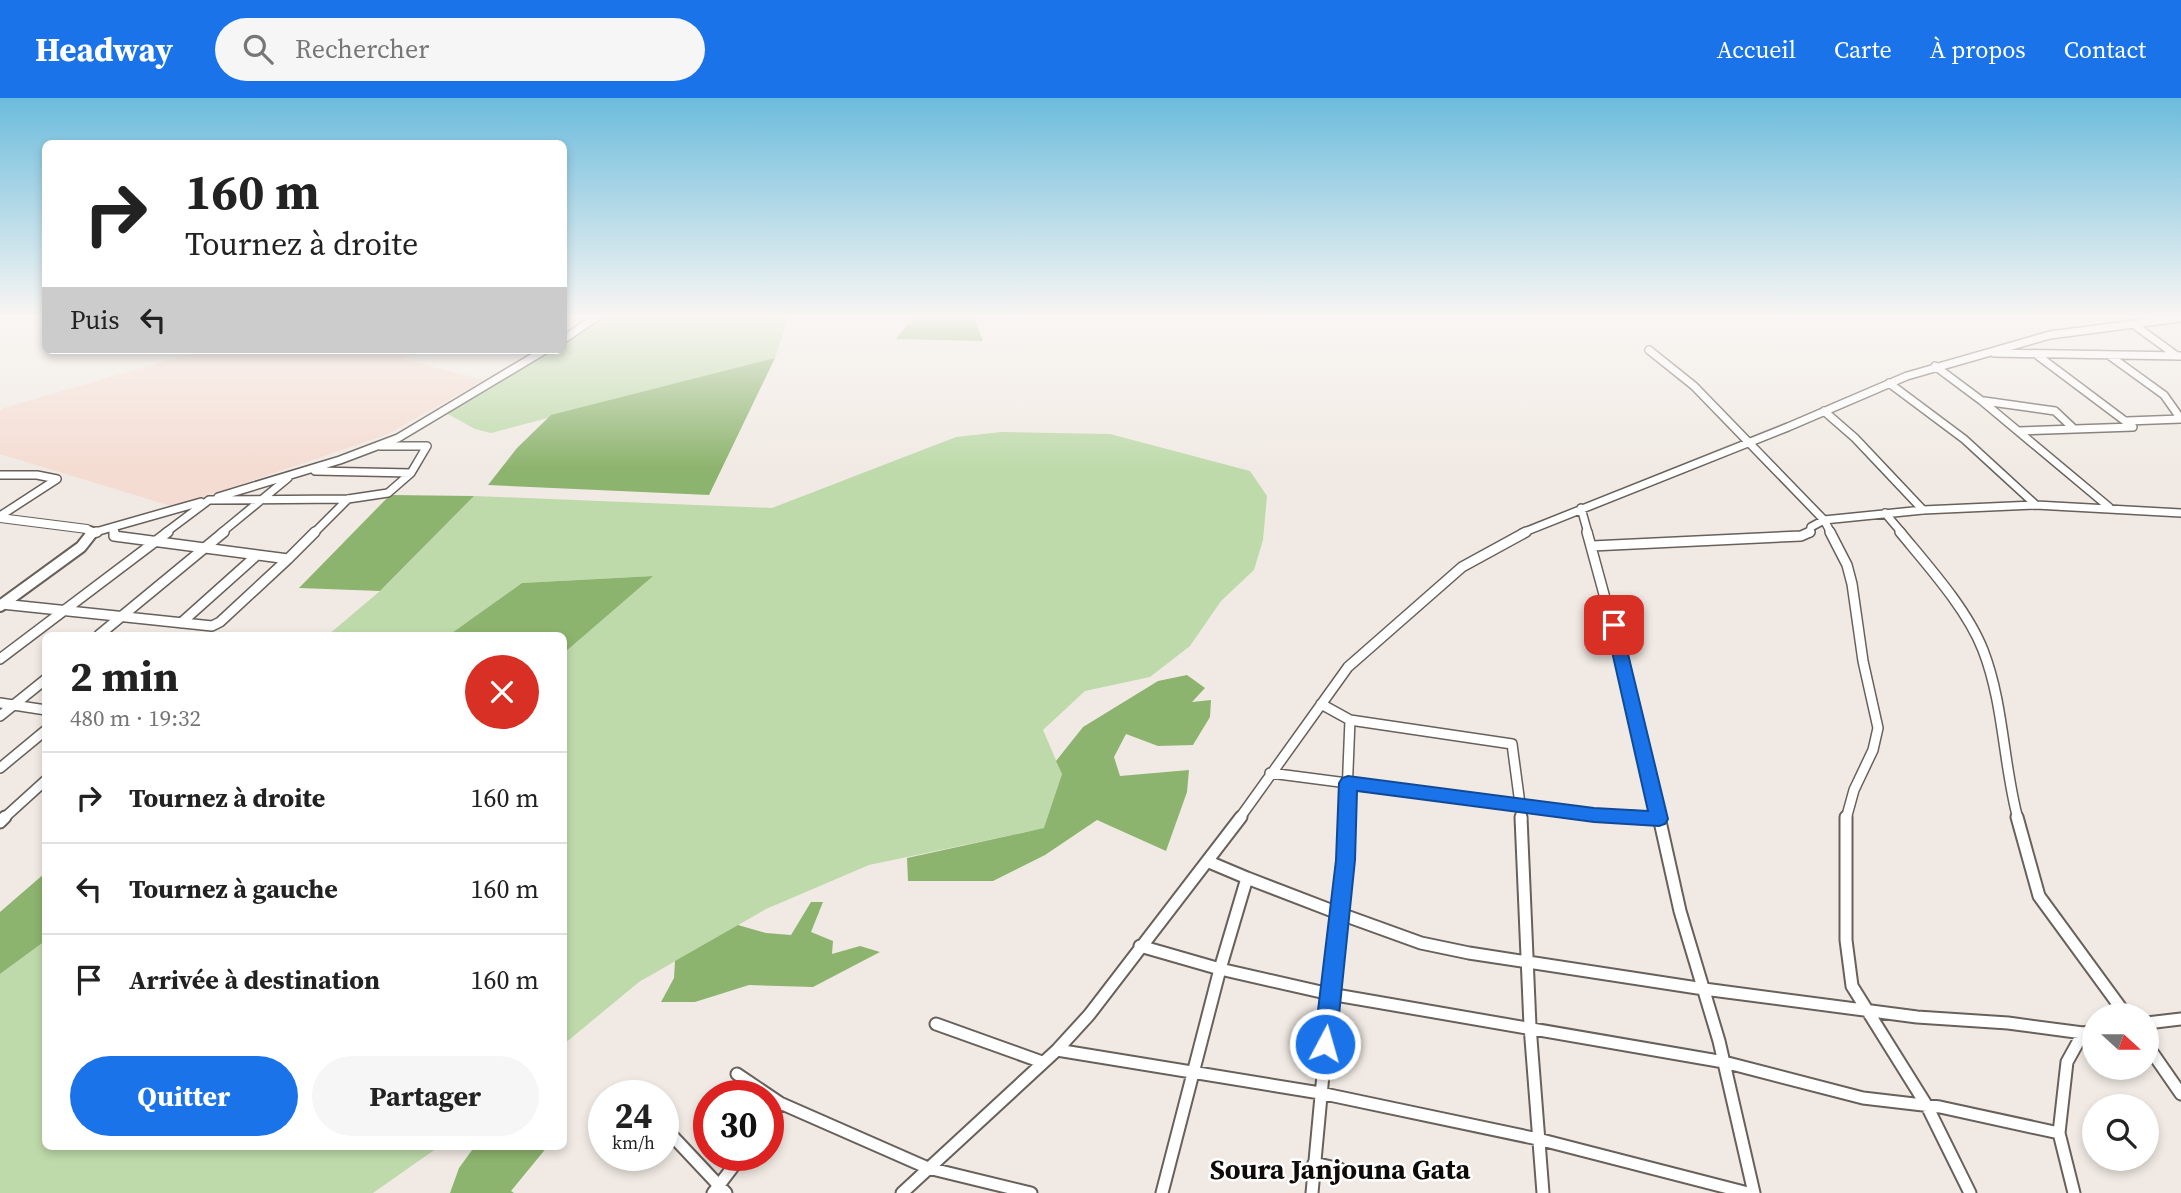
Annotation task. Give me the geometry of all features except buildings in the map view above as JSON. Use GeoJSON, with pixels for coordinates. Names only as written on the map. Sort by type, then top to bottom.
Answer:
{"type":"FeatureCollection","features":[{"type":"Feature","properties":{"kind":"street"},"geometry":{"type":"LineString","coordinates":[[1,604],[82,547],[92,533],[292,475],[380,446],[413,430],[518,366]]}},
{"type":"Feature","properties":{"kind":"street"},"geometry":{"type":"LineString","coordinates":[[1669,366],[1751,442],[1824,520],[1849,572],[1863,661],[1878,727],[1873,750],[1854,790],[1846,816],[1846,940],[1852,986],[1927,1106],[1970,1193]]}},
{"type":"Feature","properties":{"kind":"street"},"geometry":{"type":"LineString","coordinates":[[902,1193],[1057,1049],[1089,1015],[1140,946],[1209,862],[1270,773],[1357,657],[1462,567],[1522,532],[1935,366]]}},
{"type":"Feature","properties":{"kind":"street"},"geometry":{"type":"LineString","coordinates":[[1935,366],[2018,430],[2109,508]]}},
{"type":"Feature","properties":{"kind":"street"},"geometry":{"type":"LineString","coordinates":[[2018,430],[2131,428],[2132,425],[2127,421],[2052,366]]}},
{"type":"Feature","properties":{"kind":"street"},"geometry":{"type":"LineString","coordinates":[[2124,366],[2157,389],[2171,403],[2181,419],[2127,421]]}},
{"type":"Feature","properties":{"kind":"street"},"geometry":{"type":"LineString","coordinates":[[1888,383],[1964,439],[2035,505]]}},
{"type":"Feature","properties":{"kind":"street"},"geometry":{"type":"LineString","coordinates":[[1982,401],[2055,411],[2073,428]]}},
{"type":"Feature","properties":{"kind":"street"},"geometry":{"type":"LineString","coordinates":[[2171,403],[2181,403]]}},
{"type":"Feature","properties":{"kind":"street"},"geometry":{"type":"LineString","coordinates":[[1824,411],[1855,438],[1923,510]]}},
{"type":"Feature","properties":{"kind":"street"},"geometry":{"type":"LineString","coordinates":[[0,659],[208,500],[348,499],[388,493],[411,473],[426,446],[380,446]]}},
{"type":"Feature","properties":{"kind":"street"},"geometry":{"type":"LineString","coordinates":[[305,471],[411,473]]}},
{"type":"Feature","properties":{"kind":"street"},"geometry":{"type":"LineString","coordinates":[[0,475],[37,475],[57,479],[0,517]]}},
{"type":"Feature","properties":{"kind":"street"},"geometry":{"type":"LineString","coordinates":[[103,632],[292,475]]}},
{"type":"Feature","properties":{"kind":"street"},"geometry":{"type":"LineString","coordinates":[[1,604],[212,626],[220,622],[288,559],[348,499]]}},
{"type":"Feature","properties":{"kind":"street"},"geometry":{"type":"LineString","coordinates":[[1592,546],[1801,536],[1810,534],[1811,527],[1824,520],[1923,510],[2035,505],[2181,513]]}},
{"type":"Feature","properties":{"kind":"street"},"geometry":{"type":"LineString","coordinates":[[1581,508],[1630,687],[1684,927],[1724,1062],[1754,1193]]}},
{"type":"Feature","properties":{"kind":"street"},"geometry":{"type":"LineString","coordinates":[[1885,513],[1930,568],[1978,639],[1992,679],[2010,791],[2039,896],[2117,1003]]}},
{"type":"Feature","properties":{"kind":"street"},"geometry":{"type":"LineString","coordinates":[[0,517],[87,529],[92,533]]}},
{"type":"Feature","properties":{"kind":"street"},"geometry":{"type":"LineString","coordinates":[[113,527],[113,535],[288,559]]}},
{"type":"Feature","properties":{"kind":"street"},"geometry":{"type":"LineString","coordinates":[[181,623],[257,555]]}},
{"type":"Feature","properties":{"kind":"street"},"geometry":{"type":"LineString","coordinates":[[0,716],[42,682]]}},
{"type":"Feature","properties":{"kind":"street"},"geometry":{"type":"LineString","coordinates":[[0,704],[42,709]]}},
{"type":"Feature","properties":{"kind":"street"},"geometry":{"type":"LineString","coordinates":[[1321,704],[1350,720],[1512,744],[1521,805],[1530,1027],[1544,1193]]}},
{"type":"Feature","properties":{"kind":"street"},"geometry":{"type":"LineString","coordinates":[[1312,1193],[1345,860],[1350,720]]}},
{"type":"Feature","properties":{"kind":"street"},"geometry":{"type":"LineString","coordinates":[[0,768],[42,733]]}},
{"type":"Feature","properties":{"kind":"street"},"geometry":{"type":"LineString","coordinates":[[1270,773],[1594,815],[1659,819]]}},
{"type":"Feature","properties":{"kind":"street"},"geometry":{"type":"LineString","coordinates":[[0,822],[42,784]]}},
{"type":"Feature","properties":{"kind":"street"},"geometry":{"type":"LineString","coordinates":[[1209,862],[1420,943],[1704,989],[1917,1017],[2082,1031]]}},
{"type":"Feature","properties":{"kind":"street"},"geometry":{"type":"LineString","coordinates":[[1161,1193],[1192,1071],[1247,878]]}},
{"type":"Feature","properties":{"kind":"street"},"geometry":{"type":"LineString","coordinates":[[1140,946],[1220,969],[1330,994],[1724,1062],[1863,1098],[1927,1106],[2059,1133]]}},
{"type":"Feature","properties":{"kind":"street"},"geometry":{"type":"LineString","coordinates":[[2160,1021],[2181,1019]]}},
{"type":"Feature","properties":{"kind":"street"},"geometry":{"type":"LineString","coordinates":[[936,1024],[1042,1062]]}},
{"type":"Feature","properties":{"kind":"street"},"geometry":{"type":"LineString","coordinates":[[2074,1193],[2059,1133],[2067,1062],[2082,1042]]}},
{"type":"Feature","properties":{"kind":"street"},"geometry":{"type":"LineString","coordinates":[[1057,1049],[1320,1093],[1538,1139],[1748,1193]]}},
{"type":"Feature","properties":{"kind":"street"},"geometry":{"type":"LineString","coordinates":[[2160,1064],[2181,1094]]}},
{"type":"Feature","properties":{"kind":"street"},"geometry":{"type":"LineString","coordinates":[[737,1074],[746,1080]]}},
{"type":"Feature","properties":{"kind":"street"},"geometry":{"type":"LineString","coordinates":[[784,1105],[928,1168],[1031,1193]]}},
{"type":"Feature","properties":{"kind":"street"},"geometry":{"type":"LineString","coordinates":[[679,1145],[719,1191],[732,1171]]}},
{"type":"Feature","properties":{"kind":"street"},"geometry":{"type":"LineString","coordinates":[[1314,1163],[1340,1169]]}},
{"type":"Feature","properties":{"kind":"shaded area"},"geometry":{"type":"Polygon","coordinates":[[[148,366],[430,366],[484,380],[386,435],[174,507],[0,454],[0,411],[148,366]]]}},
{"type":"Feature","properties":{"kind":"green space"},"geometry":{"type":"Polygon","coordinates":[[[523,366],[744,366],[491,433],[475,429],[446,413],[523,366]]]}},
{"type":"Feature","properties":{"kind":"green space"},"geometry":{"type":"Polygon","coordinates":[[[743,366],[771,366],[709,495],[488,485],[517,448],[551,415],[743,366]]]}},
{"type":"Feature","properties":{"kind":"green space"},"geometry":{"type":"Polygon","coordinates":[[[1001,432],[1110,434],[1250,471],[1267,496],[1263,540],[1254,570],[1221,601],[1190,646],[1150,677],[1085,691],[1043,730],[1062,774],[1045,828],[869,865],[766,909],[639,982],[567,1042],[567,650],[652,576],[522,583],[453,632],[332,632],[380,591],[474,496],[772,508],[956,437],[1001,432]]]}},
{"type":"Feature","properties":{"kind":"green space"},"geometry":{"type":"Polygon","coordinates":[[[390,495],[474,496],[380,591],[299,588],[390,495]]]}},
{"type":"Feature","properties":{"kind":"green space"},"geometry":{"type":"Polygon","coordinates":[[[653,576],[567,650],[567,632],[453,632],[522,583],[653,576]]]}},
{"type":"Feature","properties":{"kind":"green space"},"geometry":{"type":"Polygon","coordinates":[[[1187,675],[1205,688],[1192,702],[1211,700],[1210,717],[1193,745],[1158,746],[1126,734],[1114,757],[1120,776],[1189,770],[1187,792],[1166,851],[1097,820],[1045,855],[993,881],[908,881],[907,858],[1044,828],[1062,774],[1056,761],[1083,727],[1158,681],[1187,675]]]}},
{"type":"Feature","properties":{"kind":"green space"},"geometry":{"type":"Polygon","coordinates":[[[42,876],[42,943],[0,974],[0,912],[42,876]]]}},
{"type":"Feature","properties":{"kind":"green space"},"geometry":{"type":"Polygon","coordinates":[[[811,902],[823,902],[811,932],[833,941],[832,954],[860,946],[880,952],[813,987],[749,985],[695,1002],[661,1002],[674,978],[675,961],[738,925],[766,933],[791,935],[811,902]]]}},
{"type":"Feature","properties":{"kind":"green space"},"geometry":{"type":"Polygon","coordinates":[[[42,943],[42,1150],[434,1150],[373,1193],[0,1193],[0,974],[42,943]]]}},
{"type":"Feature","properties":{"kind":"green space"},"geometry":{"type":"Polygon","coordinates":[[[472,1150],[545,1150],[511,1191],[514,1193],[450,1193],[459,1168],[472,1150]]]}},
{"type":"Feature","properties":{"kind":"district","name":"Soura Janjouna Gata"},"geometry":{"type":"Point","coordinates":[1340,1169]}},
{"type":"Feature","properties":{"kind":"route"},"geometry":{"type":"LineString","coordinates":[[1325,1044],[1345,860],[1348,783],[1594,815],[1659,819],[1614,625]]}}]}
